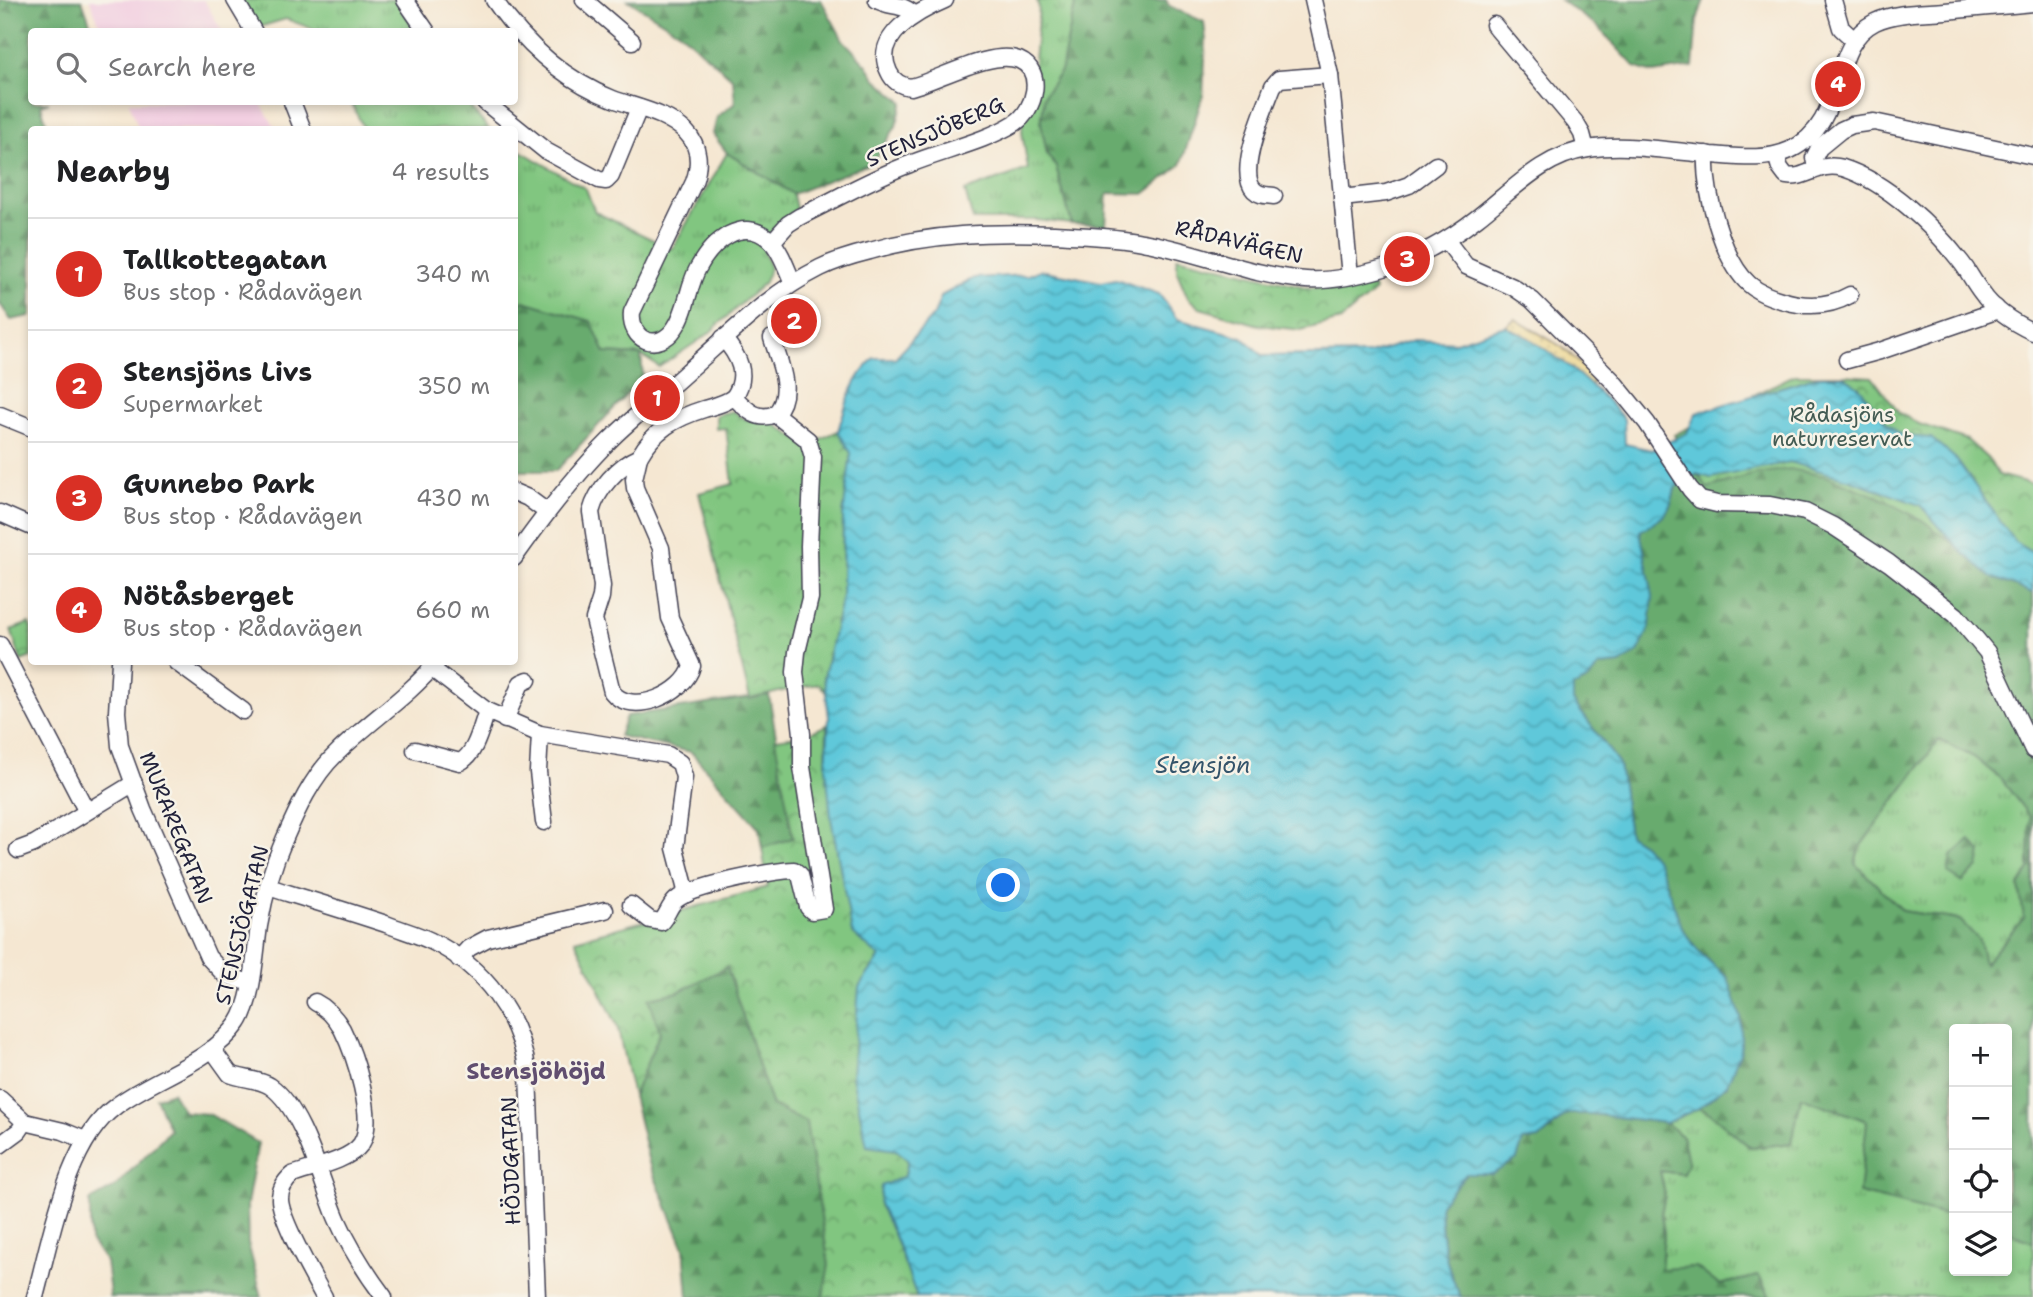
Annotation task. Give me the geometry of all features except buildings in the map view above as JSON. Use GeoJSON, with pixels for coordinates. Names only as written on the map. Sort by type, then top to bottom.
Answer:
{"type":"FeatureCollection","features":[{"type":"Feature","properties":{"kind":"street"},"geometry":{"type":"LineString","coordinates":[[235,0],[252,28]]}},
{"type":"Feature","properties":{"kind":"street"},"geometry":{"type":"LineString","coordinates":[[405,0],[424,28]]}},
{"type":"Feature","properties":{"kind":"street"},"geometry":{"type":"LineString","coordinates":[[494,0],[514,28]]}},
{"type":"Feature","properties":{"kind":"street"},"geometry":{"type":"LineString","coordinates":[[584,0],[632,41]]}},
{"type":"Feature","properties":{"kind":"street"},"geometry":{"type":"LineString","coordinates":[[877,0],[906,8],[914,15]]}},
{"type":"Feature","properties":{"kind":"street","name":"STENSJÖBERG"},"geometry":{"type":"LineString","coordinates":[[772,242],[789,224],[799,218],[908,165],[1000,131],[1019,121],[1026,113],[1035,81],[1030,70],[1017,60],[988,60],[911,87],[893,79],[886,65],[887,46],[899,27],[914,15],[945,0]]}},
{"type":"Feature","properties":{"kind":"street"},"geometry":{"type":"LineString","coordinates":[[1313,0],[1330,75],[1350,276]]}},
{"type":"Feature","properties":{"kind":"street"},"geometry":{"type":"LineString","coordinates":[[1833,0],[1841,28],[1854,40],[1869,25],[1894,15],[2033,3]]}},
{"type":"Feature","properties":{"kind":"street"},"geometry":{"type":"LineString","coordinates":[[1494,25],[1575,122],[1586,149]]}},
{"type":"Feature","properties":{"kind":"street"},"geometry":{"type":"LineString","coordinates":[[518,33],[554,65],[597,92],[663,116],[692,139],[699,158],[694,182],[632,312],[633,325],[640,337],[654,342],[668,338],[679,322],[698,268],[713,246],[724,236],[741,230],[764,236],[772,242],[793,284]]}},
{"type":"Feature","properties":{"kind":"street","name":"RÅDAVÄGEN"},"geometry":{"type":"LineString","coordinates":[[547,512],[607,443],[723,338],[793,284],[822,267],[862,253],[927,238],[967,233],[1101,236],[1165,246],[1276,276],[1320,280],[1350,276],[1425,252],[1478,218],[1536,170],[1552,160],[1586,149],[1620,148],[1742,157],[1776,155],[1800,144],[1822,121],[1830,107],[1854,40]]}},
{"type":"Feature","properties":{"kind":"street"},"geometry":{"type":"LineString","coordinates":[[1274,195],[1255,192],[1248,174],[1249,157],[1273,86],[1279,79],[1330,75]]}},
{"type":"Feature","properties":{"kind":"street"},"geometry":{"type":"LineString","coordinates":[[293,105],[301,126]]}},
{"type":"Feature","properties":{"kind":"street"},"geometry":{"type":"LineString","coordinates":[[489,105],[515,126]]}},
{"type":"Feature","properties":{"kind":"street"},"geometry":{"type":"LineString","coordinates":[[518,128],[547,151],[598,180],[606,181],[611,176],[639,108]]}},
{"type":"Feature","properties":{"kind":"street"},"geometry":{"type":"LineString","coordinates":[[1816,168],[1814,158],[1819,148],[1842,130],[1863,122],[1892,124],[2033,156]]}},
{"type":"Feature","properties":{"kind":"street"},"geometry":{"type":"LineString","coordinates":[[1706,154],[1708,190],[1723,239],[1733,262],[1749,284],[1772,297],[1807,305],[1829,304],[1850,295]]}},
{"type":"Feature","properties":{"kind":"street"},"geometry":{"type":"LineString","coordinates":[[1776,155],[1786,176],[1798,177],[1816,168],[1840,167],[1860,174],[1892,195],[1943,241],[1983,295],[1996,308],[2033,332]]}},
{"type":"Feature","properties":{"kind":"street"},"geometry":{"type":"LineString","coordinates":[[1342,198],[1386,193],[1409,185],[1436,165]]}},
{"type":"Feature","properties":{"kind":"street"},"geometry":{"type":"LineString","coordinates":[[1446,240],[1466,266],[1513,287],[1532,300],[1612,380],[1658,439],[1696,497],[1708,503],[1770,505],[1805,512],[1833,526],[1889,563],[1956,615],[1987,652],[2033,750]]}},
{"type":"Feature","properties":{"kind":"street"},"geometry":{"type":"LineString","coordinates":[[1847,360],[1990,313],[1996,308]]}},
{"type":"Feature","properties":{"kind":"street"},"geometry":{"type":"LineString","coordinates":[[639,457],[626,463],[611,478],[594,502],[591,512],[602,586],[594,619],[612,692],[625,702],[650,700],[669,694],[686,681],[692,666],[670,618],[661,548],[635,488],[634,479],[639,457],[647,444],[673,421],[734,397],[741,384],[741,366],[723,338]]}},
{"type":"Feature","properties":{"kind":"street"},"geometry":{"type":"LineString","coordinates":[[734,397],[757,416],[775,414],[784,398],[785,390],[772,338]]}},
{"type":"Feature","properties":{"kind":"street"},"geometry":{"type":"LineString","coordinates":[[631,905],[650,920],[661,922],[676,900],[687,894],[736,880],[794,870],[800,875],[808,907],[812,911],[824,909],[802,767],[802,734],[795,672],[810,598],[813,457],[808,440],[775,414]]}},
{"type":"Feature","properties":{"kind":"street"},"geometry":{"type":"LineString","coordinates":[[0,415],[28,426]]}},
{"type":"Feature","properties":{"kind":"street"},"geometry":{"type":"LineString","coordinates":[[518,494],[547,512],[518,552]]}},
{"type":"Feature","properties":{"kind":"street"},"geometry":{"type":"LineString","coordinates":[[0,513],[28,525]]}},
{"type":"Feature","properties":{"kind":"street"},"geometry":{"type":"LineString","coordinates":[[0,645],[86,810]]}},
{"type":"Feature","properties":{"kind":"street","name":"MURAREGATAN"},"geometry":{"type":"LineString","coordinates":[[120,665],[120,746],[134,783],[208,957],[225,975],[250,983]]}},
{"type":"Feature","properties":{"kind":"street"},"geometry":{"type":"LineString","coordinates":[[180,665],[243,710]]}},
{"type":"Feature","properties":{"kind":"street"},"geometry":{"type":"LineString","coordinates":[[434,665],[487,711],[540,734],[668,755],[680,763],[684,778],[675,849],[687,894]]}},
{"type":"Feature","properties":{"kind":"street","name":"STENSJÖGATAN"},"geometry":{"type":"LineString","coordinates":[[35,1297],[71,1167],[85,1140],[116,1105],[212,1049],[239,1022],[246,1007],[268,887],[285,838],[308,792],[335,755],[387,711],[434,665]]}},
{"type":"Feature","properties":{"kind":"street"},"geometry":{"type":"LineString","coordinates":[[505,720],[521,683],[528,680]]}},
{"type":"Feature","properties":{"kind":"street"},"geometry":{"type":"LineString","coordinates":[[415,750],[460,762],[465,760],[471,753],[487,711]]}},
{"type":"Feature","properties":{"kind":"street"},"geometry":{"type":"LineString","coordinates":[[540,734],[538,772],[544,822]]}},
{"type":"Feature","properties":{"kind":"street"},"geometry":{"type":"LineString","coordinates":[[18,850],[34,844],[134,783]]}},
{"type":"Feature","properties":{"kind":"street","name":"HÖJDGATAN"},"geometry":{"type":"LineString","coordinates":[[268,887],[432,941],[482,978],[501,999],[526,1057],[531,1115],[537,1297]]}},
{"type":"Feature","properties":{"kind":"street"},"geometry":{"type":"LineString","coordinates":[[459,959],[469,948],[488,938],[605,910]]}},
{"type":"Feature","properties":{"kind":"street"},"geometry":{"type":"LineString","coordinates":[[315,1002],[330,1013],[345,1037],[365,1102],[368,1126],[354,1152],[292,1175],[280,1192],[281,1210],[324,1297]]}},
{"type":"Feature","properties":{"kind":"street"},"geometry":{"type":"LineString","coordinates":[[212,1049],[230,1074],[265,1083],[273,1088],[303,1129],[338,1221],[384,1297]]}},
{"type":"Feature","properties":{"kind":"street"},"geometry":{"type":"LineString","coordinates":[[0,1098],[25,1122],[63,1131],[85,1140]]}},
{"type":"Feature","properties":{"kind":"street"},"geometry":{"type":"LineString","coordinates":[[0,1145],[19,1131],[25,1122]]}},
{"type":"Feature","properties":{"kind":"shaded area"},"geometry":{"type":"Polygon","coordinates":[[[90,0],[204,0],[220,28],[101,28],[90,0]]]}},
{"type":"Feature","properties":{"kind":"shaded area"},"geometry":{"type":"Polygon","coordinates":[[[130,105],[262,105],[274,126],[138,126],[130,105]]]}},
{"type":"Feature","properties":{"kind":"green space"},"geometry":{"type":"Polygon","coordinates":[[[0,0],[82,0],[92,28],[28,28],[28,105],[41,105],[47,126],[28,126],[28,317],[11,320],[0,304],[0,0]]]}},
{"type":"Feature","properties":{"kind":"green space"},"geometry":{"type":"Polygon","coordinates":[[[241,0],[397,0],[414,28],[311,28],[286,19],[259,27],[241,0]]]}},
{"type":"Feature","properties":{"kind":"green space"},"geometry":{"type":"Polygon","coordinates":[[[628,0],[821,0],[843,40],[867,65],[875,78],[903,102],[896,126],[874,162],[793,194],[727,153],[713,134],[717,117],[735,103],[733,79],[681,33],[628,0]]]}},
{"type":"Feature","properties":{"kind":"green space"},"geometry":{"type":"Polygon","coordinates":[[[1037,0],[1076,0],[1061,72],[1045,94],[1047,154],[1056,167],[1072,224],[1036,220],[973,220],[965,191],[1028,169],[1022,132],[1023,111],[1030,103],[1039,8],[1037,0]]]}},
{"type":"Feature","properties":{"kind":"green space"},"geometry":{"type":"Polygon","coordinates":[[[1076,0],[1166,0],[1169,6],[1204,22],[1206,41],[1203,95],[1181,165],[1144,194],[1108,193],[1106,225],[1072,224],[1056,167],[1047,154],[1041,123],[1045,94],[1061,71],[1076,0]]]}},
{"type":"Feature","properties":{"kind":"green space"},"geometry":{"type":"Polygon","coordinates":[[[1560,0],[1704,0],[1697,20],[1693,67],[1653,73],[1635,67],[1597,26],[1560,0]]]}},
{"type":"Feature","properties":{"kind":"green space"},"geometry":{"type":"Polygon","coordinates":[[[352,105],[468,105],[486,126],[363,126],[352,105]]]}},
{"type":"Feature","properties":{"kind":"green space"},"geometry":{"type":"Polygon","coordinates":[[[518,149],[586,189],[595,212],[672,249],[727,153],[793,194],[796,209],[773,229],[764,252],[770,268],[765,282],[707,335],[659,367],[641,355],[605,353],[525,301],[518,304],[518,149]]]}},
{"type":"Feature","properties":{"kind":"green space"},"geometry":{"type":"Polygon","coordinates":[[[1177,257],[1310,288],[1370,282],[1375,291],[1341,320],[1301,330],[1259,325],[1200,308],[1188,298],[1177,272],[1177,257]]]}},
{"type":"Feature","properties":{"kind":"green space"},"geometry":{"type":"Polygon","coordinates":[[[524,301],[591,321],[605,353],[641,355],[643,377],[556,471],[518,471],[518,304],[524,301]]]}},
{"type":"Feature","properties":{"kind":"green space","name":"Rådasjöns naturreservat"},"geometry":{"type":"Polygon","coordinates":[[[1794,375],[1872,377],[1899,413],[1919,424],[1967,440],[1989,460],[1998,475],[2033,484],[2033,591],[1964,551],[1922,520],[1879,497],[1825,476],[1790,469],[1755,474],[1707,488],[1674,435],[1794,375]]]}},
{"type":"Feature","properties":{"kind":"green space"},"geometry":{"type":"Polygon","coordinates":[[[733,411],[745,419],[774,424],[807,445],[838,431],[852,453],[843,515],[842,596],[824,677],[826,692],[819,684],[801,687],[807,734],[827,725],[826,767],[880,957],[859,987],[896,1150],[908,1160],[905,1176],[879,1204],[896,1240],[917,1297],[823,1297],[829,1265],[806,1122],[772,1106],[727,967],[678,992],[649,998],[660,1032],[633,1096],[617,1025],[575,940],[768,887],[762,848],[793,838],[775,739],[797,736],[791,689],[750,699],[699,493],[733,484],[726,428],[716,429],[716,415],[733,411]]]}},
{"type":"Feature","properties":{"kind":"green space"},"geometry":{"type":"Polygon","coordinates":[[[1790,462],[1851,480],[1939,528],[1991,577],[2033,593],[2033,1242],[2012,1234],[2012,1024],[1949,1024],[1949,1216],[1859,1193],[1867,1121],[1801,1097],[1792,1143],[1751,1148],[1710,1113],[1699,1108],[1727,1085],[1728,978],[1700,953],[1683,930],[1644,845],[1629,835],[1619,764],[1573,701],[1573,687],[1589,679],[1599,666],[1620,664],[1644,560],[1640,531],[1664,515],[1671,504],[1675,488],[1697,474],[1790,462]],[[1939,740],[1859,848],[1855,864],[1903,911],[1960,920],[1979,940],[1984,964],[2024,918],[2019,886],[2029,869],[2030,817],[2001,779],[1974,757],[1939,740]]]}},
{"type":"Feature","properties":{"kind":"green space"},"geometry":{"type":"Polygon","coordinates":[[[28,623],[28,658],[21,661],[11,630],[28,623]]]}},
{"type":"Feature","properties":{"kind":"green space"},"geometry":{"type":"Polygon","coordinates":[[[769,695],[793,838],[762,848],[759,828],[691,752],[619,736],[626,716],[769,695]]]}},
{"type":"Feature","properties":{"kind":"green space"},"geometry":{"type":"Polygon","coordinates":[[[1939,740],[1974,757],[2001,779],[2030,817],[2029,869],[2019,886],[2025,918],[1984,965],[1960,920],[1903,911],[1855,864],[1859,848],[1939,740]]]}},
{"type":"Feature","properties":{"kind":"green space"},"geometry":{"type":"Polygon","coordinates":[[[1970,840],[1981,852],[1978,867],[1962,882],[1948,873],[1951,856],[1970,840]]]}},
{"type":"Feature","properties":{"kind":"green space"},"geometry":{"type":"Polygon","coordinates":[[[727,966],[772,1106],[806,1122],[829,1265],[823,1297],[688,1297],[684,1248],[649,1163],[633,1096],[660,1032],[649,998],[678,992],[727,966]]]}},
{"type":"Feature","properties":{"kind":"green space"},"geometry":{"type":"Polygon","coordinates":[[[172,1092],[184,1112],[209,1114],[258,1143],[247,1204],[248,1243],[262,1297],[109,1297],[106,1262],[90,1241],[90,1201],[115,1187],[170,1130],[156,1098],[172,1092]]]}},
{"type":"Feature","properties":{"kind":"green space"},"geometry":{"type":"Polygon","coordinates":[[[1801,1097],[1868,1121],[1860,1193],[1949,1216],[1949,1276],[2012,1276],[2012,1234],[2033,1242],[2033,1297],[1770,1297],[1758,1276],[1718,1285],[1696,1267],[1661,1270],[1664,1234],[1661,1214],[1665,1195],[1660,1171],[1683,1174],[1683,1138],[1666,1123],[1699,1108],[1710,1113],[1751,1148],[1791,1143],[1801,1097]]]}},
{"type":"Feature","properties":{"kind":"green space"},"geometry":{"type":"Polygon","coordinates":[[[1567,1114],[1592,1114],[1666,1123],[1683,1138],[1688,1162],[1683,1174],[1660,1171],[1665,1195],[1661,1214],[1664,1234],[1661,1269],[1696,1267],[1719,1285],[1759,1276],[1770,1297],[1461,1297],[1445,1252],[1440,1204],[1466,1174],[1523,1141],[1539,1139],[1567,1114]]]}},
{"type":"Feature","properties":{"kind":"sand"},"geometry":{"type":"Polygon","coordinates":[[[1515,319],[1562,347],[1594,376],[1593,383],[1590,385],[1529,338],[1505,327],[1515,319]]]}},
{"type":"Feature","properties":{"kind":"water","name":"Stensjön"},"geometry":{"type":"Polygon","coordinates":[[[1040,270],[1101,282],[1116,279],[1159,294],[1177,319],[1242,337],[1263,356],[1369,354],[1414,340],[1456,342],[1505,326],[1529,338],[1569,366],[1606,399],[1624,419],[1625,444],[1652,450],[1687,433],[1696,413],[1818,376],[1844,376],[1861,389],[1886,423],[1903,436],[1931,438],[1956,459],[2015,542],[2033,553],[2033,593],[1991,577],[1962,552],[1920,505],[1790,462],[1711,478],[1697,474],[1675,488],[1671,504],[1664,515],[1640,531],[1653,596],[1650,626],[1639,651],[1620,664],[1599,666],[1589,679],[1573,687],[1573,701],[1619,764],[1629,835],[1644,845],[1658,862],[1683,930],[1700,953],[1728,978],[1741,1018],[1741,1050],[1727,1085],[1699,1108],[1666,1123],[1592,1114],[1567,1114],[1539,1139],[1523,1141],[1517,1159],[1492,1174],[1466,1174],[1440,1204],[1445,1252],[1461,1297],[917,1297],[896,1240],[879,1204],[881,1186],[905,1176],[908,1160],[896,1150],[867,1146],[852,1076],[859,987],[880,957],[852,933],[831,818],[826,767],[829,717],[824,677],[842,596],[843,515],[851,453],[838,431],[851,392],[867,366],[874,358],[895,358],[934,315],[941,296],[974,278],[1028,275],[1040,270]]]}},
{"type":"Feature","properties":{"kind":"place","name":"Nötåsberget"},"geometry":{"type":"Point","coordinates":[1838,84]}},
{"type":"Feature","properties":{"kind":"place","name":"Gunnebo Park"},"geometry":{"type":"Point","coordinates":[1407,259]}},
{"type":"Feature","properties":{"kind":"place","name":"Stensjöns Livs"},"geometry":{"type":"Point","coordinates":[794,321]}},
{"type":"Feature","properties":{"kind":"place","name":"Tallkottegatan"},"geometry":{"type":"Point","coordinates":[657,398]}},
{"type":"Feature","properties":{"kind":"district","name":"Stensjöhöjd"},"geometry":{"type":"Point","coordinates":[536,1071]}}]}
